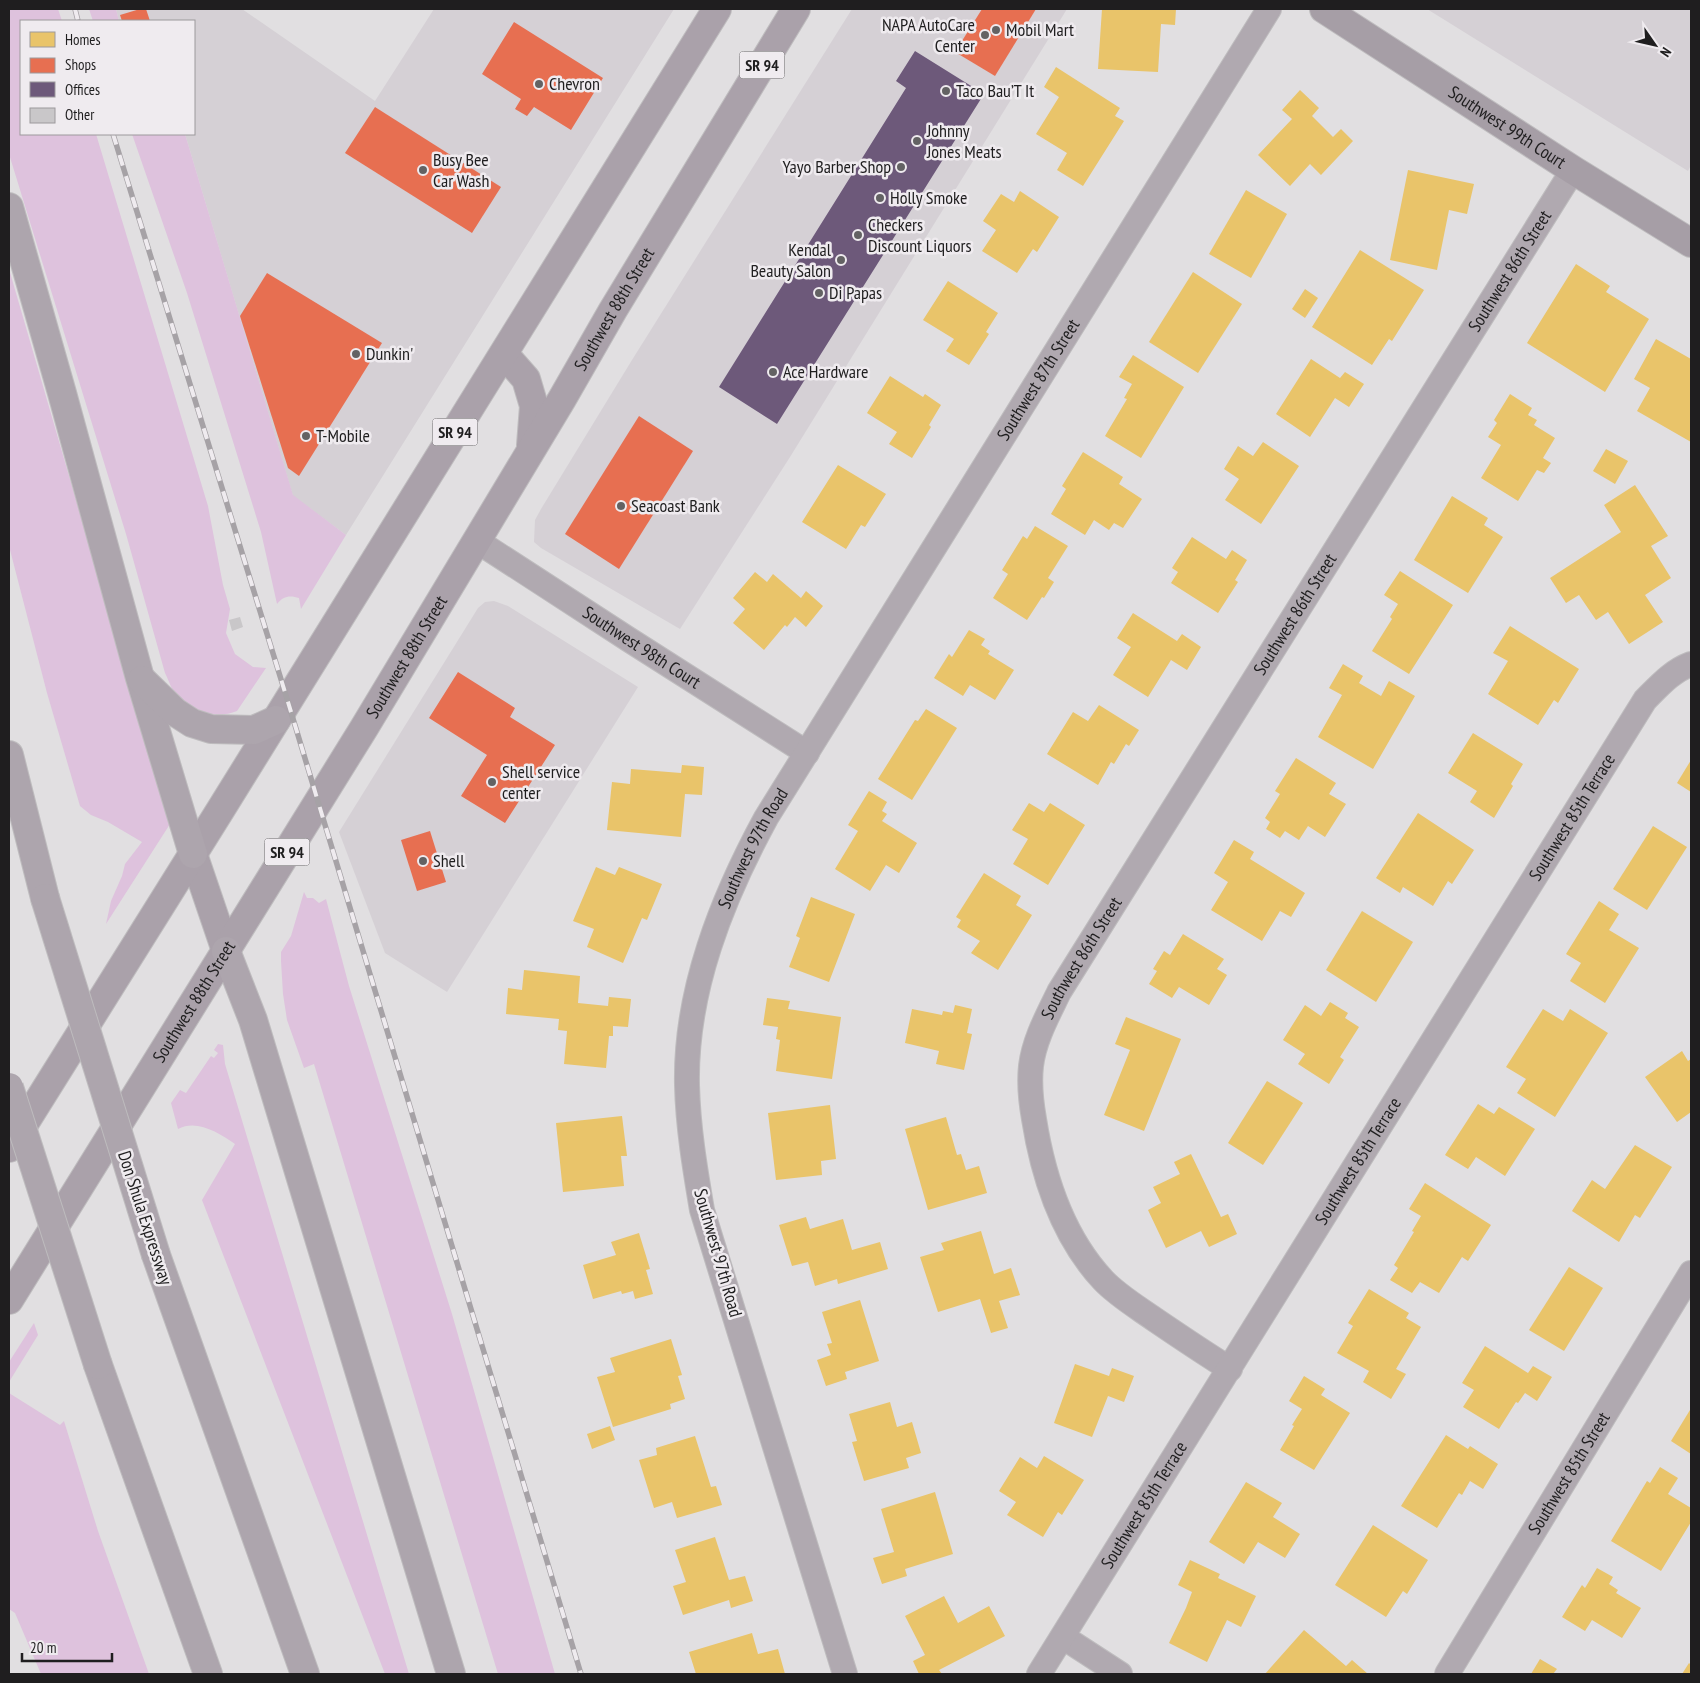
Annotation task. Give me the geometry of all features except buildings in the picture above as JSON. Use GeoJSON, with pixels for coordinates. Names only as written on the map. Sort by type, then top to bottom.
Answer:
{"type":"FeatureCollection","features":[{"type":"Feature","properties":{"kind":"highway"},"geometry":{"type":"LineString","coordinates":[[9,207],[140,678],[192,854]]}},
{"type":"Feature","properties":{"kind":"highway"},"geometry":{"type":"LineString","coordinates":[[140,678],[175,712],[192,723],[210,728],[254,730],[276,720]]}},
{"type":"Feature","properties":{"kind":"highway","name":"Don Shula Expressway"},"geometry":{"type":"LineString","coordinates":[[9,755],[45,898],[156,1255],[305,1674]]}},
{"type":"Feature","properties":{"kind":"highway"},"geometry":{"type":"LineString","coordinates":[[226,952],[253,1020],[451,1674]]}},
{"type":"Feature","properties":{"kind":"highway"},"geometry":{"type":"LineString","coordinates":[[9,1087],[98,1365],[208,1674]]}},
{"type":"Feature","properties":{"kind":"main road","name":"SR 94"},"geometry":{"type":"LineString","coordinates":[[9,1148],[717,9]]}},
{"type":"Feature","properties":{"kind":"main road","name":"Southwest 88th Street"},"geometry":{"type":"LineString","coordinates":[[9,1300],[226,952],[477,541],[613,310],[796,9]]}},
{"type":"Feature","properties":{"kind":"main road"},"geometry":{"type":"LineString","coordinates":[[504,354],[526,379],[534,406],[531,449]]}},
{"type":"Feature","properties":{"kind":"main road"},"geometry":{"type":"LineString","coordinates":[[192,854],[226,952]]}},
{"type":"Feature","properties":{"kind":"main road"},"geometry":{"type":"LineString","coordinates":[[9,1267],[17,1266],[36,1256]]}},
{"type":"Feature","properties":{"kind":"street","name":"Southwest 87th Street"},"geometry":{"type":"LineString","coordinates":[[807,752],[1269,9]]}},
{"type":"Feature","properties":{"kind":"street","name":"Southwest 99th Court"},"geometry":{"type":"LineString","coordinates":[[1324,9],[1573,170],[1691,243]]}},
{"type":"Feature","properties":{"kind":"street","name":"Southwest 86th Street"},"geometry":{"type":"LineString","coordinates":[[1230,1369],[1133,1305],[1104,1281],[1070,1233],[1062,1217],[1046,1172],[1036,1135],[1031,1099],[1030,1066],[1035,1046],[1059,992],[1573,170]]}},
{"type":"Feature","properties":{"kind":"street","name":"Southwest 98th Court"},"geometry":{"type":"LineString","coordinates":[[477,541],[628,640],[807,752]]}},
{"type":"Feature","properties":{"kind":"street","name":"Southwest 85th Terrace"},"geometry":{"type":"LineString","coordinates":[[1039,1674],[1645,700],[1662,682],[1680,668],[1691,664]]}},
{"type":"Feature","properties":{"kind":"street","name":"Southwest 97th Road"},"geometry":{"type":"LineString","coordinates":[[807,752],[766,818],[743,861],[716,929],[694,1005],[690,1032],[687,1085],[692,1151],[702,1210],[845,1674]]}},
{"type":"Feature","properties":{"kind":"street","name":"Southwest 85th Street"},"geometry":{"type":"LineString","coordinates":[[1447,1674],[1691,1273]]}},
{"type":"Feature","properties":{"kind":"street"},"geometry":{"type":"LineString","coordinates":[[1063,1637],[1120,1674]]}},
{"type":"Feature","properties":{"kind":"shaded area"},"geometry":{"type":"Polygon","coordinates":[[[9,9],[58,9],[62,20],[20,20],[20,135],[96,135],[208,506],[223,585],[230,609],[226,633],[235,654],[253,667],[266,668],[237,711],[214,714],[198,711],[178,698],[165,673],[126,534],[9,154],[9,9]]]}},
{"type":"Feature","properties":{"kind":"shaded area"},"geometry":{"type":"Polygon","coordinates":[[[89,9],[116,9],[119,20],[93,20],[89,9]]]}},
{"type":"Feature","properties":{"kind":"shaded area"},"geometry":{"type":"Polygon","coordinates":[[[116,9],[242,9],[375,101],[434,9],[674,9],[346,535],[293,496],[185,135],[195,135],[195,20],[119,20],[116,9]]]}},
{"type":"Feature","properties":{"kind":"shaded area"},"geometry":{"type":"Polygon","coordinates":[[[852,9],[1067,9],[790,457],[680,629],[541,548],[534,542],[535,520],[632,360],[852,9]]]}},
{"type":"Feature","properties":{"kind":"shaded area"},"geometry":{"type":"Polygon","coordinates":[[[1427,9],[1691,9],[1691,165],[1688,171],[1427,9]]]}},
{"type":"Feature","properties":{"kind":"shaded area"},"geometry":{"type":"Polygon","coordinates":[[[132,135],[185,135],[293,495],[346,535],[301,609],[299,598],[296,597],[284,598],[277,604],[261,532],[187,293],[132,135]]]}},
{"type":"Feature","properties":{"kind":"shaded area"},"geometry":{"type":"Polygon","coordinates":[[[9,269],[170,824],[106,924],[111,901],[125,864],[142,842],[108,822],[91,815],[80,806],[47,693],[9,546],[9,269]]]}},
{"type":"Feature","properties":{"kind":"shaded area"},"geometry":{"type":"Polygon","coordinates":[[[494,601],[508,606],[638,687],[447,992],[385,953],[339,832],[478,608],[485,602],[494,601]]]}},
{"type":"Feature","properties":{"kind":"shaded area"},"geometry":{"type":"Polygon","coordinates":[[[304,892],[307,898],[313,898],[319,903],[326,899],[349,986],[452,1314],[555,1674],[498,1674],[314,1064],[304,1068],[287,1020],[283,994],[281,952],[291,936],[304,892]]]}},
{"type":"Feature","properties":{"kind":"shaded area"},"geometry":{"type":"Polygon","coordinates":[[[218,1044],[223,1045],[225,1064],[409,1674],[385,1674],[202,1200],[235,1144],[215,1132],[200,1126],[185,1126],[178,1129],[171,1103],[180,1090],[186,1093],[211,1056],[214,1058],[218,1053],[214,1050],[218,1044]]]}},
{"type":"Feature","properties":{"kind":"shaded area"},"geometry":{"type":"Polygon","coordinates":[[[34,1323],[38,1335],[9,1382],[9,1362],[34,1323]]]}},
{"type":"Feature","properties":{"kind":"shaded area"},"geometry":{"type":"Polygon","coordinates":[[[9,1393],[60,1425],[64,1421],[98,1531],[149,1674],[41,1674],[15,1613],[9,1609],[9,1393]]]}},
{"type":"Feature","properties":{"kind":"railway"},"geometry":{"type":"LineString","coordinates":[[75,9],[78,20]]}},
{"type":"Feature","properties":{"kind":"railway"},"geometry":{"type":"LineString","coordinates":[[113,135],[288,702],[581,1674]]}},
{"type":"Feature","properties":{"kind":"place","name":"Mobil Mart"},"geometry":{"type":"Point","coordinates":[996,30]}},
{"type":"Feature","properties":{"kind":"place","name":"NAPA AutoCare Center"},"geometry":{"type":"Point","coordinates":[985,35]}},
{"type":"Feature","properties":{"kind":"place","name":"Chevron"},"geometry":{"type":"Point","coordinates":[539,84]}},
{"type":"Feature","properties":{"kind":"place","name":"Taco Bau’T It"},"geometry":{"type":"Point","coordinates":[946,91]}},
{"type":"Feature","properties":{"kind":"place","name":"Johnny Jones Meats"},"geometry":{"type":"Point","coordinates":[917,141]}},
{"type":"Feature","properties":{"kind":"place","name":"Yayo Barber Shop"},"geometry":{"type":"Point","coordinates":[901,167]}},
{"type":"Feature","properties":{"kind":"place","name":"Busy Bee Car Wash"},"geometry":{"type":"Point","coordinates":[423,170]}},
{"type":"Feature","properties":{"kind":"place","name":"Holly Smoke"},"geometry":{"type":"Point","coordinates":[880,198]}},
{"type":"Feature","properties":{"kind":"place","name":"Checkers Discount Liquors"},"geometry":{"type":"Point","coordinates":[858,235]}},
{"type":"Feature","properties":{"kind":"place","name":"Kendal Beauty Salon"},"geometry":{"type":"Point","coordinates":[841,260]}},
{"type":"Feature","properties":{"kind":"place","name":"Di Papas"},"geometry":{"type":"Point","coordinates":[819,293]}},
{"type":"Feature","properties":{"kind":"place","name":"Dunkin'"},"geometry":{"type":"Point","coordinates":[356,354]}},
{"type":"Feature","properties":{"kind":"place","name":"Ace Hardware"},"geometry":{"type":"Point","coordinates":[773,372]}},
{"type":"Feature","properties":{"kind":"place","name":"T-Mobile"},"geometry":{"type":"Point","coordinates":[306,436]}},
{"type":"Feature","properties":{"kind":"place","name":"Seacoast Bank"},"geometry":{"type":"Point","coordinates":[621,506]}},
{"type":"Feature","properties":{"kind":"place","name":"Shell service center"},"geometry":{"type":"Point","coordinates":[492,782]}},
{"type":"Feature","properties":{"kind":"place","name":"Shell"},"geometry":{"type":"Point","coordinates":[423,861]}}]}
